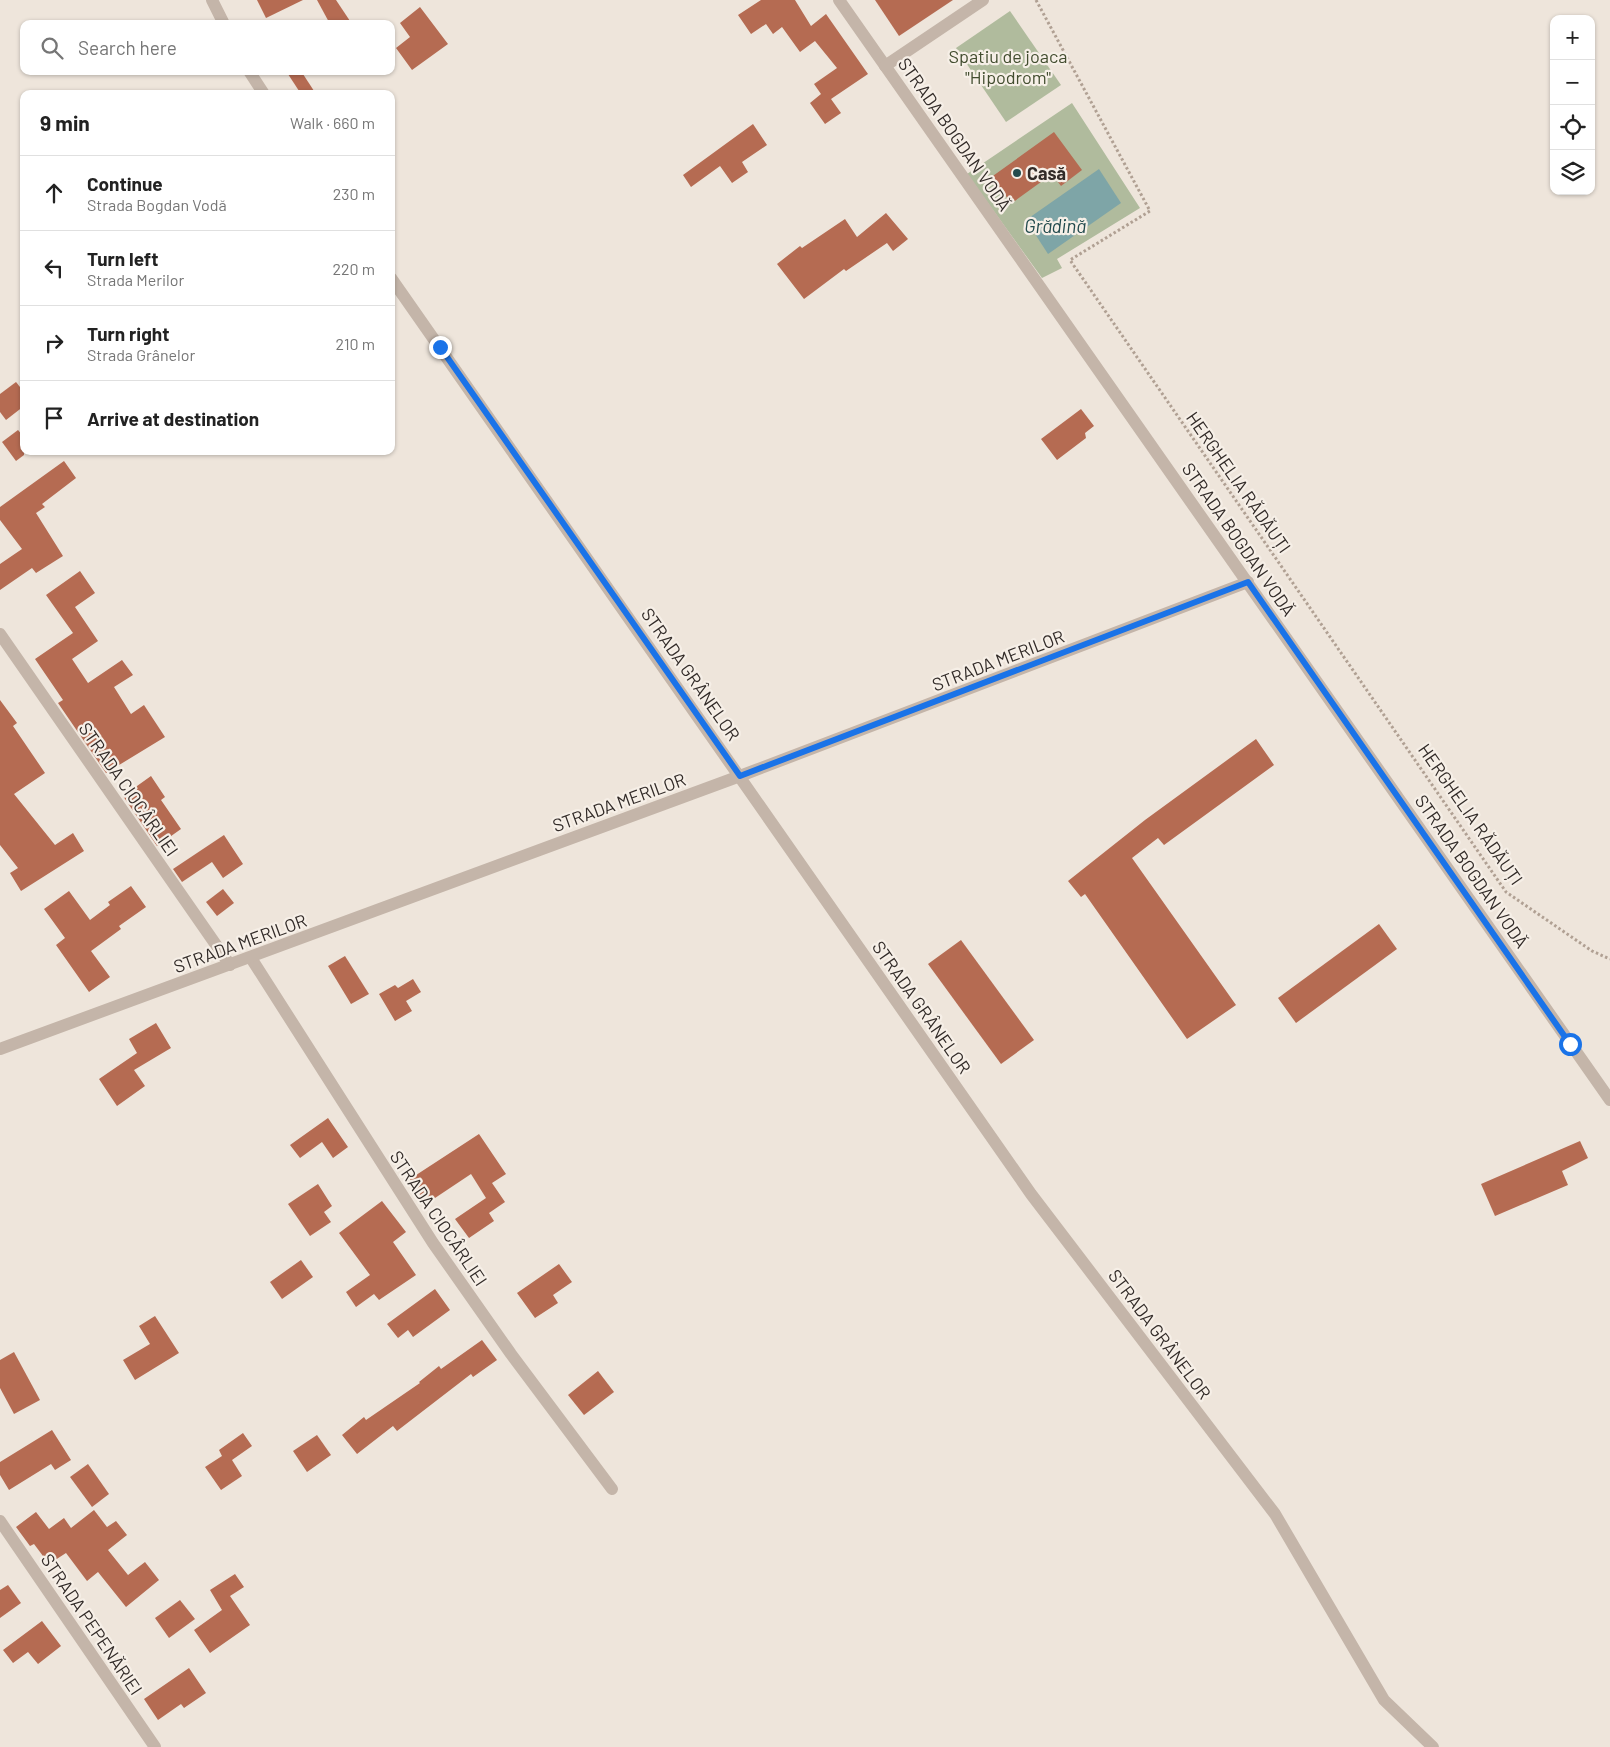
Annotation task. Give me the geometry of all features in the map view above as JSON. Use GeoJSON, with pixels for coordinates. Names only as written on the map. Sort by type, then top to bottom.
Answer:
{"type":"FeatureCollection","features":[{"type":"Feature","properties":{"kind":"street"},"geometry":{"type":"LineString","coordinates":[[212,0],[222,20]]}},
{"type":"Feature","properties":{"kind":"street","name":"STRADA BOGDAN VODĂ"},"geometry":{"type":"LineString","coordinates":[[839,0],[1610,1100]]}},
{"type":"Feature","properties":{"kind":"street"},"geometry":{"type":"LineString","coordinates":[[885,66],[983,0]]}},
{"type":"Feature","properties":{"kind":"street"},"geometry":{"type":"LineString","coordinates":[[252,75],[262,90]]}},
{"type":"Feature","properties":{"kind":"street","name":"STRADA GRÂNELOR"},"geometry":{"type":"LineString","coordinates":[[395,284],[1032,1194],[1275,1514],[1384,1700],[1433,1747]]}},
{"type":"Feature","properties":{"kind":"street","name":"STRADA MERILOR"},"geometry":{"type":"LineString","coordinates":[[0,1049],[740,776],[1248,582]]}},
{"type":"Feature","properties":{"kind":"street","name":"STRADA CIOCÂRLIEI"},"geometry":{"type":"LineString","coordinates":[[0,634],[230,965]]}},
{"type":"Feature","properties":{"kind":"street","name":"STRADA CIOCÂRLIEI"},"geometry":{"type":"LineString","coordinates":[[251,958],[433,1243],[511,1354],[612,1489]]}},
{"type":"Feature","properties":{"kind":"street","name":"STRADA PEPENĂRIEI"},"geometry":{"type":"LineString","coordinates":[[0,1521],[155,1747]]}},
{"type":"Feature","properties":{"kind":"path","name":"HERGHELIA RĂDĂUȚI"},"geometry":{"type":"LineString","coordinates":[[1036,0],[1150,211],[1070,260],[1506,892],[1592,951],[1610,959]]}},
{"type":"Feature","properties":{"kind":"green space","name":"Spatiu de joaca \"Hipodrom\""},"geometry":{"type":"Polygon","coordinates":[[[1010,11],[1061,85],[1006,122],[956,48],[1010,11]]]}},
{"type":"Feature","properties":{"kind":"green space"},"geometry":{"type":"Polygon","coordinates":[[[1072,103],[1140,208],[1057,259],[1062,268],[1042,278],[967,174],[1072,103]]]}},
{"type":"Feature","properties":{"kind":"water","name":"Grădină"},"geometry":{"type":"Polygon","coordinates":[[[1099,169],[1121,203],[1048,254],[1026,220],[1099,169]]]}},
{"type":"Feature","properties":{"kind":"building"},"geometry":{"type":"Polygon","coordinates":[[[257,0],[303,0],[266,18],[257,0]]]}},
{"type":"Feature","properties":{"kind":"building"},"geometry":{"type":"Polygon","coordinates":[[[317,0],[336,0],[349,20],[328,20],[317,0]]]}},
{"type":"Feature","properties":{"kind":"building"},"geometry":{"type":"Polygon","coordinates":[[[761,0],[795,0],[811,26],[826,14],[868,74],[831,99],[841,113],[825,124],[810,103],[821,94],[814,84],[837,68],[815,41],[800,52],[782,27],[773,34],[766,24],[751,34],[738,15],[761,0]]]}},
{"type":"Feature","properties":{"kind":"building"},"geometry":{"type":"Polygon","coordinates":[[[875,0],[953,0],[899,36],[875,0]]]}},
{"type":"Feature","properties":{"kind":"building"},"geometry":{"type":"Polygon","coordinates":[[[420,7],[448,44],[412,70],[396,48],[410,37],[400,23],[420,7]]]}},
{"type":"Feature","properties":{"kind":"building"},"geometry":{"type":"Polygon","coordinates":[[[289,75],[304,75],[313,90],[298,90],[289,75]]]}},
{"type":"Feature","properties":{"kind":"building"},"geometry":{"type":"Polygon","coordinates":[[[753,124],[767,145],[742,162],[748,172],[732,183],[720,166],[691,187],[683,175],[753,124]]]}},
{"type":"Feature","properties":{"kind":"building"},"geometry":{"type":"Polygon","coordinates":[[[1054,132],[1082,170],[1061,186],[1052,174],[1012,203],[990,178],[1054,132]]]}},
{"type":"Feature","properties":{"kind":"building"},"geometry":{"type":"Polygon","coordinates":[[[886,213],[908,239],[893,251],[887,243],[846,271],[844,269],[804,299],[777,264],[800,246],[802,248],[845,219],[857,237],[886,213]]]}},
{"type":"Feature","properties":{"kind":"building"},"geometry":{"type":"Polygon","coordinates":[[[16,382],[20,387],[20,409],[6,420],[0,412],[0,394],[16,382]]]}},
{"type":"Feature","properties":{"kind":"building"},"geometry":{"type":"Polygon","coordinates":[[[1081,409],[1094,426],[1085,433],[1086,438],[1057,460],[1041,439],[1081,409]]]}},
{"type":"Feature","properties":{"kind":"building"},"geometry":{"type":"Polygon","coordinates":[[[18,430],[20,432],[20,455],[24,455],[16,461],[2,442],[18,430]]]}},
{"type":"Feature","properties":{"kind":"building"},"geometry":{"type":"Polygon","coordinates":[[[64,461],[76,478],[42,504],[45,507],[36,513],[63,556],[36,573],[32,568],[0,590],[0,564],[22,549],[0,520],[0,507],[64,461]]]}},
{"type":"Feature","properties":{"kind":"building"},"geometry":{"type":"Polygon","coordinates":[[[80,571],[95,593],[75,607],[98,641],[72,659],[88,683],[122,660],[133,675],[114,687],[131,714],[144,705],[165,737],[106,773],[58,703],[63,700],[35,659],[73,633],[46,595],[80,571]]]}},
{"type":"Feature","properties":{"kind":"building"},"geometry":{"type":"Polygon","coordinates":[[[0,700],[17,723],[13,726],[45,773],[14,794],[55,845],[73,833],[84,851],[21,891],[10,873],[18,868],[0,845],[0,700]]]}},
{"type":"Feature","properties":{"kind":"building"},"geometry":{"type":"Polygon","coordinates":[[[1256,739],[1274,765],[1164,845],[1158,838],[1132,858],[1236,1005],[1187,1039],[1085,894],[1081,897],[1068,881],[1145,820],[1256,739]]]}},
{"type":"Feature","properties":{"kind":"building"},"geometry":{"type":"Polygon","coordinates":[[[151,776],[165,797],[161,800],[181,829],[157,846],[123,796],[151,776]]]}},
{"type":"Feature","properties":{"kind":"building"},"geometry":{"type":"Polygon","coordinates":[[[224,835],[243,864],[223,878],[212,862],[182,882],[173,869],[224,835]]]}},
{"type":"Feature","properties":{"kind":"building"},"geometry":{"type":"Polygon","coordinates":[[[131,886],[146,907],[119,926],[121,929],[91,951],[110,977],[89,992],[56,945],[65,938],[44,909],[69,891],[90,920],[110,905],[108,902],[131,886]]]}},
{"type":"Feature","properties":{"kind":"building"},"geometry":{"type":"Polygon","coordinates":[[[223,889],[234,903],[217,916],[206,902],[223,889]]]}},
{"type":"Feature","properties":{"kind":"building"},"geometry":{"type":"Polygon","coordinates":[[[1379,924],[1397,949],[1296,1023],[1278,998],[1379,924]]]}},
{"type":"Feature","properties":{"kind":"building"},"geometry":{"type":"Polygon","coordinates":[[[961,940],[1034,1040],[1001,1064],[928,964],[961,940]]]}},
{"type":"Feature","properties":{"kind":"building"},"geometry":{"type":"Polygon","coordinates":[[[345,956],[369,994],[351,1004],[328,966],[345,956]]]}},
{"type":"Feature","properties":{"kind":"building"},"geometry":{"type":"Polygon","coordinates":[[[413,979],[421,992],[406,1001],[412,1011],[395,1021],[379,994],[395,985],[398,988],[413,979]]]}},
{"type":"Feature","properties":{"kind":"building"},"geometry":{"type":"Polygon","coordinates":[[[156,1023],[171,1048],[134,1070],[145,1086],[117,1106],[99,1079],[137,1053],[129,1039],[156,1023]]]}},
{"type":"Feature","properties":{"kind":"building"},"geometry":{"type":"Polygon","coordinates":[[[328,1118],[348,1147],[333,1158],[322,1142],[300,1158],[290,1145],[328,1118]]]}},
{"type":"Feature","properties":{"kind":"building"},"geometry":{"type":"Polygon","coordinates":[[[479,1134],[506,1174],[492,1183],[505,1202],[489,1213],[494,1221],[469,1238],[455,1219],[486,1198],[471,1174],[426,1204],[410,1179],[479,1134]]]}},
{"type":"Feature","properties":{"kind":"building"},"geometry":{"type":"Polygon","coordinates":[[[1580,1141],[1588,1158],[1562,1171],[1568,1185],[1495,1216],[1481,1184],[1580,1141]]]}},
{"type":"Feature","properties":{"kind":"building"},"geometry":{"type":"Polygon","coordinates":[[[318,1184],[332,1206],[324,1212],[331,1222],[310,1236],[288,1204],[318,1184]]]}},
{"type":"Feature","properties":{"kind":"building"},"geometry":{"type":"Polygon","coordinates":[[[382,1201],[406,1232],[393,1242],[416,1275],[379,1300],[374,1294],[356,1307],[346,1292],[370,1275],[339,1233],[382,1201]]]}},
{"type":"Feature","properties":{"kind":"building"},"geometry":{"type":"Polygon","coordinates":[[[301,1260],[313,1277],[282,1299],[270,1282],[301,1260]]]}},
{"type":"Feature","properties":{"kind":"building"},"geometry":{"type":"Polygon","coordinates":[[[559,1264],[572,1282],[553,1295],[558,1303],[535,1318],[517,1293],[559,1264]]]}},
{"type":"Feature","properties":{"kind":"building"},"geometry":{"type":"Polygon","coordinates":[[[435,1289],[450,1310],[413,1337],[408,1330],[398,1338],[387,1324],[435,1289]]]}},
{"type":"Feature","properties":{"kind":"building"},"geometry":{"type":"Polygon","coordinates":[[[155,1316],[179,1353],[135,1380],[123,1360],[150,1344],[139,1326],[155,1316]]]}},
{"type":"Feature","properties":{"kind":"building"},"geometry":{"type":"Polygon","coordinates":[[[482,1340],[497,1360],[473,1377],[471,1374],[397,1431],[393,1426],[357,1454],[342,1435],[364,1417],[366,1420],[420,1383],[439,1366],[441,1369],[482,1340]]]}},
{"type":"Feature","properties":{"kind":"building"},"geometry":{"type":"Polygon","coordinates":[[[14,1352],[40,1400],[14,1414],[0,1388],[0,1360],[14,1352]]]}},
{"type":"Feature","properties":{"kind":"building"},"geometry":{"type":"Polygon","coordinates":[[[598,1371],[614,1392],[584,1415],[568,1395],[598,1371]]]}},
{"type":"Feature","properties":{"kind":"building"},"geometry":{"type":"Polygon","coordinates":[[[52,1430],[71,1460],[55,1470],[51,1464],[9,1490],[0,1475],[0,1462],[52,1430]]]}},
{"type":"Feature","properties":{"kind":"building"},"geometry":{"type":"Polygon","coordinates":[[[243,1433],[252,1446],[232,1460],[242,1476],[221,1490],[205,1467],[222,1456],[219,1450],[243,1433]]]}},
{"type":"Feature","properties":{"kind":"building"},"geometry":{"type":"Polygon","coordinates":[[[317,1435],[331,1455],[307,1472],[293,1451],[317,1435]]]}},
{"type":"Feature","properties":{"kind":"building"},"geometry":{"type":"Polygon","coordinates":[[[88,1464],[109,1494],[92,1507],[70,1477],[88,1464]]]}},
{"type":"Feature","properties":{"kind":"building"},"geometry":{"type":"Polygon","coordinates":[[[94,1510],[107,1527],[116,1521],[127,1535],[108,1550],[128,1575],[145,1562],[159,1580],[126,1607],[98,1572],[87,1581],[66,1553],[49,1564],[34,1544],[30,1546],[16,1527],[36,1512],[49,1529],[64,1518],[71,1528],[94,1510]]]}},
{"type":"Feature","properties":{"kind":"building"},"geometry":{"type":"Polygon","coordinates":[[[235,1574],[244,1587],[230,1596],[250,1625],[210,1653],[194,1630],[222,1610],[210,1590],[235,1574]]]}},
{"type":"Feature","properties":{"kind":"building"},"geometry":{"type":"Polygon","coordinates":[[[8,1585],[21,1603],[0,1618],[0,1590],[8,1585]]]}},
{"type":"Feature","properties":{"kind":"building"},"geometry":{"type":"Polygon","coordinates":[[[180,1600],[195,1619],[169,1638],[155,1618],[180,1600]]]}},
{"type":"Feature","properties":{"kind":"building"},"geometry":{"type":"Polygon","coordinates":[[[42,1621],[61,1646],[38,1664],[28,1652],[13,1663],[3,1650],[42,1621]]]}},
{"type":"Feature","properties":{"kind":"building"},"geometry":{"type":"Polygon","coordinates":[[[189,1668],[206,1693],[184,1708],[181,1704],[158,1720],[144,1699],[189,1668]]]}},
{"type":"Feature","properties":{"kind":"place","name":"Casă"},"geometry":{"type":"Point","coordinates":[1017,173]}},
{"type":"Feature","properties":{"kind":"route"},"geometry":{"type":"LineString","coordinates":[[440,347],[740,776],[1248,582],[1570,1044]]}}]}
